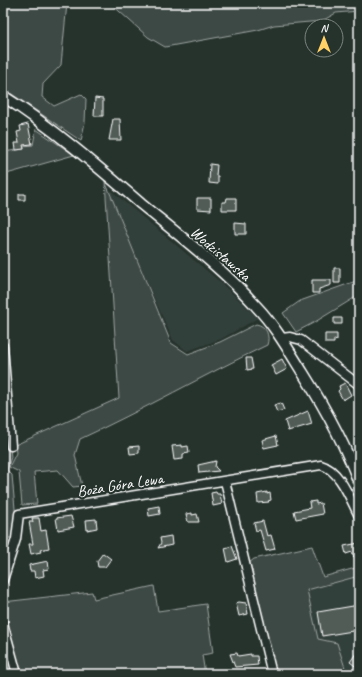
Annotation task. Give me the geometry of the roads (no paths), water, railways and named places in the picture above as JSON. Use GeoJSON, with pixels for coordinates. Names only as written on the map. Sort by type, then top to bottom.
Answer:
{"type":"FeatureCollection","features":[{"type":"Feature","properties":{"kind":"main road","name":"Wodzisławska"},"geometry":{"type":"LineString","coordinates":[[3,96],[60,135],[216,268],[256,306],[282,338],[329,416],[344,444],[359,483]]}},
{"type":"Feature","properties":{"kind":"street"},"geometry":{"type":"LineString","coordinates":[[282,338],[290,337],[301,340],[359,385]]}},
{"type":"Feature","properties":{"kind":"street"},"geometry":{"type":"LineString","coordinates":[[3,346],[11,446]]}},
{"type":"Feature","properties":{"kind":"street","name":"Boża Góra Lewa"},"geometry":{"type":"LineString","coordinates":[[3,580],[16,539],[19,514],[316,465],[327,466],[335,474],[359,516]]}},
{"type":"Feature","properties":{"kind":"street"},"geometry":{"type":"LineString","coordinates":[[225,481],[272,674]]}},
{"type":"Feature","properties":{"kind":"street"},"geometry":{"type":"LineString","coordinates":[[3,623],[17,674]]}}]}
